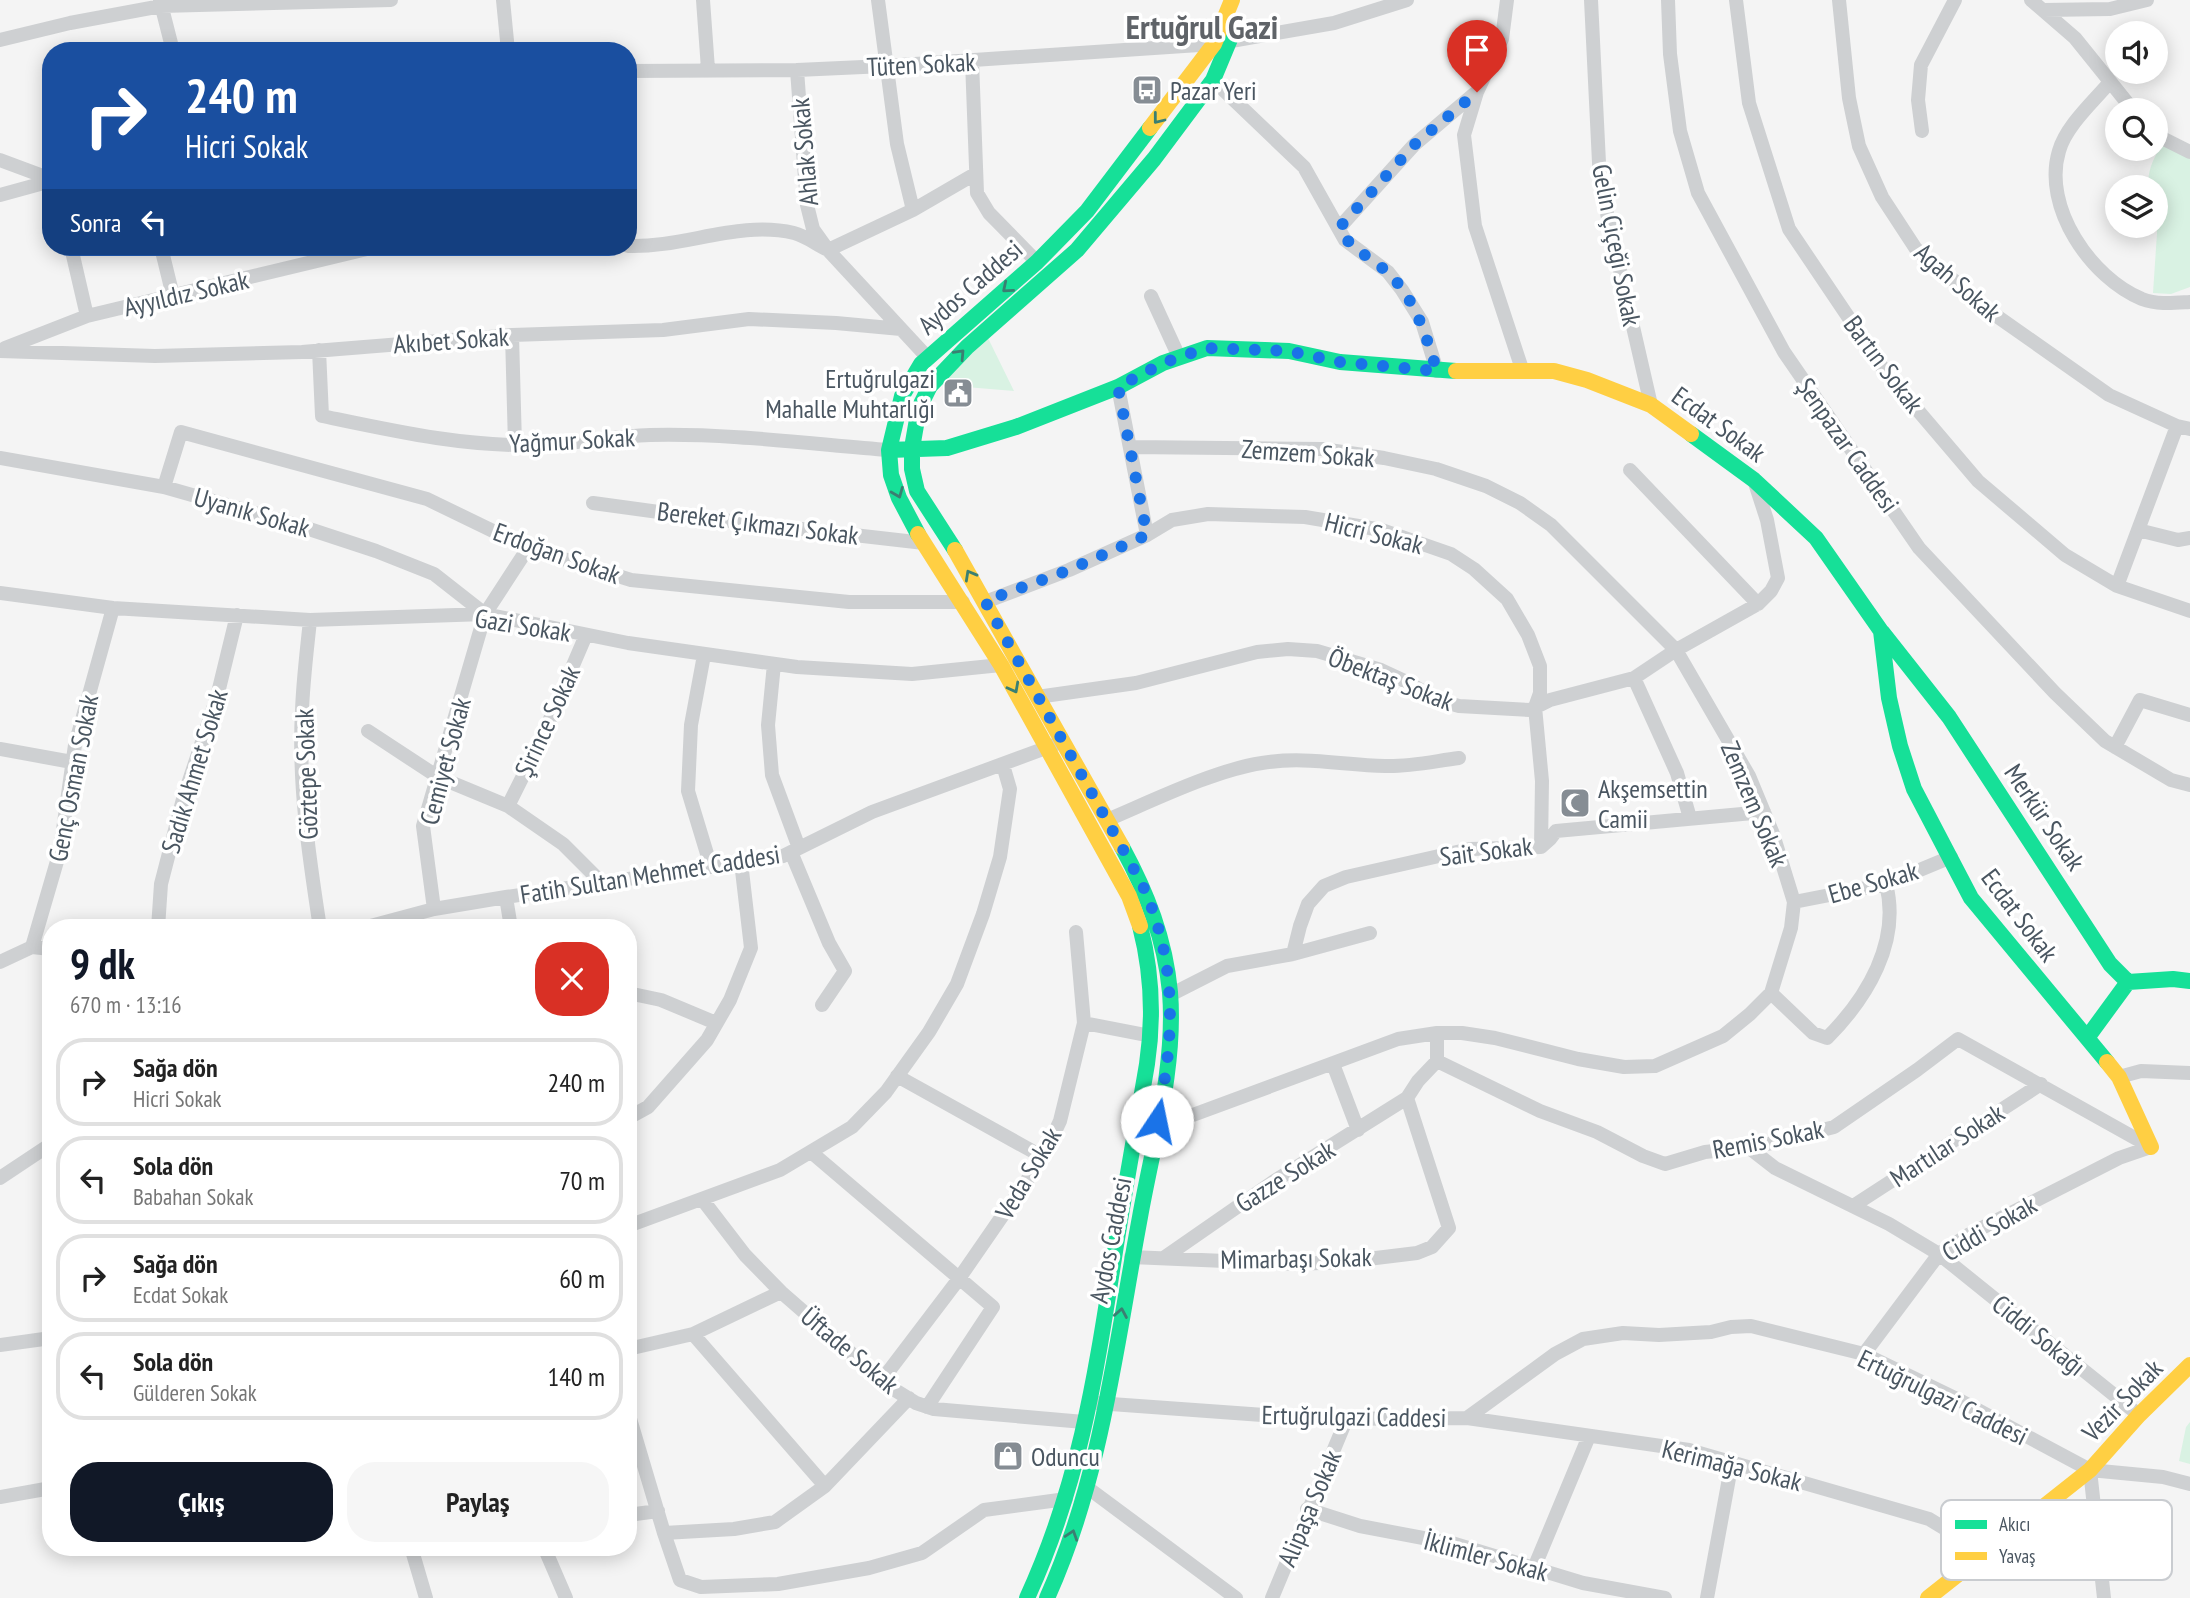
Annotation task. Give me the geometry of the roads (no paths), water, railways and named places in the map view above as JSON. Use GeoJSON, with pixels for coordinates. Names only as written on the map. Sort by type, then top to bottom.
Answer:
{"type":"FeatureCollection","features":[{"type":"Feature","properties":{"kind":"main road","name":"Aydos Caddesi"},"geometry":{"type":"LineString","coordinates":[[1027,1598],[1046,1557],[1066,1499],[1084,1422],[1097,1403],[1131,1257],[1170,1052],[1170,995],[1160,936],[1149,898],[959,555],[917,491],[912,469],[912,448],[919,408],[930,386],[967,347],[1077,250],[1154,159],[1213,79],[1232,0]]}},
{"type":"Feature","properties":{"kind":"main road","name":"Aydos Caddesi"},"geometry":{"type":"LineString","coordinates":[[1049,1597],[1088,1488],[1097,1403],[1151,1036],[1151,986],[1134,908],[1001,665],[899,498],[891,475],[889,450],[902,396],[922,364],[1037,262],[1087,211],[1222,43],[1245,0]]}},
{"type":"Feature","properties":{"kind":"main road","name":"Ecdat Sokak"},"geometry":{"type":"LineString","coordinates":[[889,450],[947,449],[1016,427],[1118,387],[1163,363],[1206,348],[1289,351],[1340,362],[1437,371],[1554,371],[1587,380],[1651,405],[1754,480],[1816,538],[1881,631],[1889,698],[1900,746],[1914,789],[1971,898],[2119,1077],[2151,1147]]}},
{"type":"Feature","properties":{"kind":"main road","name":"Merkür Sokak"},"geometry":{"type":"LineString","coordinates":[[1881,631],[1949,717],[2110,964],[2128,982]]}},
{"type":"Feature","properties":{"kind":"main road"},"geometry":{"type":"LineString","coordinates":[[2087,1038],[2128,982],[2173,979],[2190,981]]}},
{"type":"Feature","properties":{"kind":"main road","name":"Vezir Sokak"},"geometry":{"type":"LineString","coordinates":[[2052,1500],[2090,1470],[2139,1415],[2190,1365]]}},
{"type":"Feature","properties":{"kind":"main road","name":"Vezir Sokak"},"geometry":{"type":"LineString","coordinates":[[1928,1598],[1951,1580]]}},
{"type":"Feature","properties":{"kind":"street"},"geometry":{"type":"LineString","coordinates":[[0,40],[160,3],[391,0]]}},
{"type":"Feature","properties":{"kind":"street"},"geometry":{"type":"LineString","coordinates":[[503,0],[507,42]]}},
{"type":"Feature","properties":{"kind":"street"},"geometry":{"type":"LineString","coordinates":[[703,0],[708,69]]}},
{"type":"Feature","properties":{"kind":"street"},"geometry":{"type":"LineString","coordinates":[[878,0],[897,144],[913,210]]}},
{"type":"Feature","properties":{"kind":"street","name":"Tüten Sokak"},"geometry":{"type":"LineString","coordinates":[[637,71],[797,70],[885,66],[1222,43],[1334,23],[1408,0]]}},
{"type":"Feature","properties":{"kind":"street"},"geometry":{"type":"LineString","coordinates":[[1507,0],[1502,39],[1477,92],[1464,135],[1475,226],[1522,372]]}},
{"type":"Feature","properties":{"kind":"street","name":"Gelin Çiçeği Sokak"},"geometry":{"type":"LineString","coordinates":[[1591,0],[1600,183],[1651,405]]}},
{"type":"Feature","properties":{"kind":"street","name":"Şenpazar Caddesi"},"geometry":{"type":"LineString","coordinates":[[1668,0],[1670,54],[1680,131],[1698,193],[1784,352],[1919,548],[2055,693],[2105,741],[2171,780],[2190,785]]}},
{"type":"Feature","properties":{"kind":"street","name":"Bartın Sokak"},"geometry":{"type":"LineString","coordinates":[[1736,0],[1749,103],[1789,229],[1886,373],[1978,481],[2065,555],[2117,586],[2190,611]]}},
{"type":"Feature","properties":{"kind":"street","name":"Agah Sokak"},"geometry":{"type":"LineString","coordinates":[[1839,0],[1849,98],[1859,146],[1882,197],[1916,249],[1998,317],[2109,395],[2184,427]]}},
{"type":"Feature","properties":{"kind":"street"},"geometry":{"type":"LineString","coordinates":[[1922,131],[1918,100],[1921,65],[1955,0]]}},
{"type":"Feature","properties":{"kind":"street"},"geometry":{"type":"LineString","coordinates":[[2031,0],[2075,38],[2105,76]]}},
{"type":"Feature","properties":{"kind":"street"},"geometry":{"type":"LineString","coordinates":[[2044,10],[2110,9],[2147,0]]}},
{"type":"Feature","properties":{"kind":"street"},"geometry":{"type":"LineString","coordinates":[[160,3],[171,42]]}},
{"type":"Feature","properties":{"kind":"street"},"geometry":{"type":"LineString","coordinates":[[972,61],[977,192],[989,213],[1037,262]]}},
{"type":"Feature","properties":{"kind":"street","name":"Ahlak Sokak"},"geometry":{"type":"LineString","coordinates":[[797,70],[807,205],[813,229],[828,250],[928,358]]}},
{"type":"Feature","properties":{"kind":"street"},"geometry":{"type":"LineString","coordinates":[[1213,79],[1304,167],[1345,240],[1388,272],[1402,290],[1422,322],[1437,371]]}},
{"type":"Feature","properties":{"kind":"street"},"geometry":{"type":"LineString","coordinates":[[2108,84],[2070,128],[2059,151],[2057,188],[2069,229],[2083,251],[2118,286],[2143,300],[2163,304],[2190,302]]}},
{"type":"Feature","properties":{"kind":"street"},"geometry":{"type":"LineString","coordinates":[[2112,84],[2123,98]]}},
{"type":"Feature","properties":{"kind":"street"},"geometry":{"type":"LineString","coordinates":[[1339,228],[1414,145],[1477,92]]}},
{"type":"Feature","properties":{"kind":"street"},"geometry":{"type":"LineString","coordinates":[[2168,141],[2190,152]]}},
{"type":"Feature","properties":{"kind":"street"},"geometry":{"type":"LineString","coordinates":[[0,160],[42,176]]}},
{"type":"Feature","properties":{"kind":"street"},"geometry":{"type":"LineString","coordinates":[[637,245],[690,240],[742,230],[796,234],[828,250],[913,210],[975,174]]}},
{"type":"Feature","properties":{"kind":"street"},"geometry":{"type":"LineString","coordinates":[[0,195],[42,183]]}},
{"type":"Feature","properties":{"kind":"street"},"geometry":{"type":"LineString","coordinates":[[73,256],[88,316]]}},
{"type":"Feature","properties":{"kind":"street"},"geometry":{"type":"LineString","coordinates":[[163,256],[173,296]]}},
{"type":"Feature","properties":{"kind":"street","name":"Ayyıldız Sokak"},"geometry":{"type":"LineString","coordinates":[[0,350],[88,316],[338,256]]}},
{"type":"Feature","properties":{"kind":"street"},"geometry":{"type":"LineString","coordinates":[[1151,296],[1180,357]]}},
{"type":"Feature","properties":{"kind":"street","name":"Akıbet Sokak"},"geometry":{"type":"LineString","coordinates":[[0,350],[155,356],[319,350],[512,335],[663,330],[749,320],[836,323],[901,329]]}},
{"type":"Feature","properties":{"kind":"street"},"geometry":{"type":"LineString","coordinates":[[512,335],[515,445]]}},
{"type":"Feature","properties":{"kind":"street","name":"Yağmur Sokak"},"geometry":{"type":"LineString","coordinates":[[319,350],[322,416],[388,431],[466,444],[538,445],[650,435],[889,450]]}},
{"type":"Feature","properties":{"kind":"street"},"geometry":{"type":"LineString","coordinates":[[1118,387],[1147,535]]}},
{"type":"Feature","properties":{"kind":"street"},"geometry":{"type":"LineString","coordinates":[[2117,586],[2138,530],[2184,427]]}},
{"type":"Feature","properties":{"kind":"street","name":"Erdoğan Sokak"},"geometry":{"type":"LineString","coordinates":[[164,487],[181,432],[427,499],[528,548],[631,580],[849,602],[963,602]]}},
{"type":"Feature","properties":{"kind":"street","name":"Zemzem Sokak"},"geometry":{"type":"LineString","coordinates":[[1131,447],[1322,449],[1436,469],[1486,486],[1520,503],[1551,525],[1676,650],[1749,776],[1773,834],[1794,902],[1791,928],[1770,993],[1723,1036],[1655,1066],[1624,1068],[1462,1033],[1398,1039],[1182,1119],[1152,1147]]}},
{"type":"Feature","properties":{"kind":"street","name":"Uyanık Sokak"},"geometry":{"type":"LineString","coordinates":[[0,458],[164,487],[297,525],[376,551],[434,575],[485,614]]}},
{"type":"Feature","properties":{"kind":"street"},"geometry":{"type":"LineString","coordinates":[[1630,470],[1758,604]]}},
{"type":"Feature","properties":{"kind":"street","name":"Öbektaş Sokak"},"geometry":{"type":"LineString","coordinates":[[1037,697],[1136,683],[1257,652],[1288,649],[1317,651],[1381,670],[1437,700],[1459,706],[1530,710],[1550,700],[1634,678],[1676,650],[1758,604],[1771,591],[1778,578],[1767,520],[1754,480]]}},
{"type":"Feature","properties":{"kind":"street","name":"Bereket Çıkmazı Sokak"},"geometry":{"type":"LineString","coordinates":[[593,503],[924,542]]}},
{"type":"Feature","properties":{"kind":"street","name":"Hicri Sokak"},"geometry":{"type":"LineString","coordinates":[[985,601],[1069,570],[1147,535],[1172,520],[1209,514],[1305,517],[1382,530],[1451,554],[1491,583],[1507,599],[1540,666],[1541,694],[1535,708],[1542,781],[1541,847]]}},
{"type":"Feature","properties":{"kind":"street"},"geometry":{"type":"LineString","coordinates":[[2138,530],[2178,540],[2190,538]]}},
{"type":"Feature","properties":{"kind":"street","name":"Cemiyet Sokak"},"geometry":{"type":"LineString","coordinates":[[434,909],[424,826],[485,614],[528,548]]}},
{"type":"Feature","properties":{"kind":"street","name":"Gazi Sokak"},"geometry":{"type":"LineString","coordinates":[[0,593],[113,608],[310,620],[485,614],[704,655],[774,664],[912,674],[1001,665]]}},
{"type":"Feature","properties":{"kind":"street","name":"Genç Osman Sokak"},"geometry":{"type":"LineString","coordinates":[[32,947],[60,851],[72,762],[113,608]]}},
{"type":"Feature","properties":{"kind":"street","name":"Sadık Ahmet Sokak"},"geometry":{"type":"LineString","coordinates":[[159,919],[164,873],[183,799],[217,697],[237,615]]}},
{"type":"Feature","properties":{"kind":"street","name":"Göztepe Sokak"},"geometry":{"type":"LineString","coordinates":[[310,620],[302,713],[302,748],[308,845],[319,919]]}},
{"type":"Feature","properties":{"kind":"street","name":"Şirince Sokak"},"geometry":{"type":"LineString","coordinates":[[508,806],[541,740],[586,635]]}},
{"type":"Feature","properties":{"kind":"street"},"geometry":{"type":"LineString","coordinates":[[704,655],[691,725],[688,790],[711,867]]}},
{"type":"Feature","properties":{"kind":"street"},"geometry":{"type":"LineString","coordinates":[[774,664],[768,725],[772,775],[795,850],[829,943],[845,971],[822,1005]]}},
{"type":"Feature","properties":{"kind":"street"},"geometry":{"type":"LineString","coordinates":[[1634,678],[1677,773],[1690,818]]}},
{"type":"Feature","properties":{"kind":"street"},"geometry":{"type":"LineString","coordinates":[[2115,747],[2140,700],[2190,715]]}},
{"type":"Feature","properties":{"kind":"street"},"geometry":{"type":"LineString","coordinates":[[368,731],[438,777],[508,806],[563,844],[602,883]]}},
{"type":"Feature","properties":{"kind":"street"},"geometry":{"type":"LineString","coordinates":[[1046,749],[1062,741]]}},
{"type":"Feature","properties":{"kind":"street"},"geometry":{"type":"LineString","coordinates":[[0,749],[72,762]]}},
{"type":"Feature","properties":{"kind":"street","name":"Fatih Sultan Mehmet Caddesi"},"geometry":{"type":"LineString","coordinates":[[397,919],[434,909],[506,897],[783,856],[872,812],[1046,749]]}},
{"type":"Feature","properties":{"kind":"street"},"geometry":{"type":"LineString","coordinates":[[1107,820],[1206,780],[1261,763],[1319,760],[1358,765],[1401,766],[1459,758]]}},
{"type":"Feature","properties":{"kind":"street"},"geometry":{"type":"LineString","coordinates":[[637,1223],[780,1170],[852,1127],[886,1092],[929,1032],[957,984],[983,914],[1000,857],[1010,789],[1003,765]]}},
{"type":"Feature","properties":{"kind":"street","name":"Sait Sokak"},"geometry":{"type":"LineString","coordinates":[[1293,954],[1308,904],[1324,886],[1346,877],[1469,849],[1541,847],[1556,831],[1764,811]]}},
{"type":"Feature","properties":{"kind":"street","name":"Ebe Sokak"},"geometry":{"type":"LineString","coordinates":[[1794,902],[1886,884],[1951,857]]}},
{"type":"Feature","properties":{"kind":"street"},"geometry":{"type":"LineString","coordinates":[[637,1113],[648,1107],[706,1040],[730,1000],[751,948],[741,862]]}},
{"type":"Feature","properties":{"kind":"street"},"geometry":{"type":"LineString","coordinates":[[1770,993],[1813,1033],[1827,1038],[1859,998],[1875,972],[1886,945],[1891,917],[1886,884]]}},
{"type":"Feature","properties":{"kind":"street"},"geometry":{"type":"LineString","coordinates":[[506,897],[510,919]]}},
{"type":"Feature","properties":{"kind":"street","name":"Veda Sokak"},"geometry":{"type":"LineString","coordinates":[[882,1380],[958,1280],[1042,1157],[1060,1121],[1084,1023],[1076,932]]}},
{"type":"Feature","properties":{"kind":"street"},"geometry":{"type":"LineString","coordinates":[[1170,995],[1227,966],[1293,954],[1370,933]]}},
{"type":"Feature","properties":{"kind":"street"},"geometry":{"type":"LineString","coordinates":[[2,958],[32,947],[42,948]]}},
{"type":"Feature","properties":{"kind":"street"},"geometry":{"type":"LineString","coordinates":[[637,995],[661,1000],[716,1023]]}},
{"type":"Feature","properties":{"kind":"street"},"geometry":{"type":"LineString","coordinates":[[1084,1023],[1151,1036]]}},
{"type":"Feature","properties":{"kind":"street"},"geometry":{"type":"LineString","coordinates":[[1407,1098],[1418,1081],[1437,1061],[1437,1034]]}},
{"type":"Feature","properties":{"kind":"street","name":"Remis Sokak"},"geometry":{"type":"LineString","coordinates":[[1437,1061],[1540,1111],[1597,1132],[1643,1156],[1665,1164],[1705,1152],[1748,1147],[1834,1127],[1958,1039],[2151,1147]]}},
{"type":"Feature","properties":{"kind":"street"},"geometry":{"type":"LineString","coordinates":[[1334,1064],[1358,1130]]}},
{"type":"Feature","properties":{"kind":"street"},"geometry":{"type":"LineString","coordinates":[[2119,1077],[2141,1071],[2190,1073]]}},
{"type":"Feature","properties":{"kind":"street"},"geometry":{"type":"LineString","coordinates":[[897,1076],[1042,1157]]}},
{"type":"Feature","properties":{"kind":"street","name":"Martılar Sokak"},"geometry":{"type":"LineString","coordinates":[[1853,1206],[2041,1084]]}},
{"type":"Feature","properties":{"kind":"street","name":"Gazze Sokak"},"geometry":{"type":"LineString","coordinates":[[1165,1257],[1222,1216],[1407,1098]]}},
{"type":"Feature","properties":{"kind":"street","name":"Mimarbaşı Sokak"},"geometry":{"type":"LineString","coordinates":[[1131,1257],[1331,1263],[1417,1253],[1432,1247],[1450,1228],[1407,1098]]}},
{"type":"Feature","properties":{"kind":"street","name":"Ciddi Sokağı"},"geometry":{"type":"LineString","coordinates":[[1748,1147],[1775,1168],[1889,1224],[1938,1254],[2139,1415]]}},
{"type":"Feature","properties":{"kind":"street","name":"Ciddi Sokak"},"geometry":{"type":"LineString","coordinates":[[1864,1354],[1938,1254],[1970,1234],[2119,1158],[2151,1147]]}},
{"type":"Feature","properties":{"kind":"street"},"geometry":{"type":"LineString","coordinates":[[0,1178],[42,1150]]}},
{"type":"Feature","properties":{"kind":"street"},"geometry":{"type":"LineString","coordinates":[[811,1152],[958,1280],[993,1307],[927,1407]]}},
{"type":"Feature","properties":{"kind":"street","name":"Üftade Sokak"},"geometry":{"type":"LineString","coordinates":[[702,1199],[745,1255],[781,1292],[882,1380],[909,1398],[934,1409],[1084,1422]]}},
{"type":"Feature","properties":{"kind":"street"},"geometry":{"type":"LineString","coordinates":[[637,1347],[693,1334],[781,1292]]}},
{"type":"Feature","properties":{"kind":"street","name":"Ertuğrulgazi Caddesi"},"geometry":{"type":"LineString","coordinates":[[1097,1403],[1308,1418],[1467,1418],[1555,1354],[1583,1339],[1623,1333],[1659,1335],[1751,1326],[1864,1354],[1959,1400],[2090,1470],[2163,1477],[2190,1484]]}},
{"type":"Feature","properties":{"kind":"street"},"geometry":{"type":"LineString","coordinates":[[693,1334],[825,1486]]}},
{"type":"Feature","properties":{"kind":"street"},"geometry":{"type":"LineString","coordinates":[[0,1345],[42,1339]]}},
{"type":"Feature","properties":{"kind":"street"},"geometry":{"type":"LineString","coordinates":[[2173,1381],[2190,1386]]}},
{"type":"Feature","properties":{"kind":"street"},"geometry":{"type":"LineString","coordinates":[[664,1533],[734,1529],[775,1522],[825,1486],[909,1398]]}},
{"type":"Feature","properties":{"kind":"street","name":"Alipaşa Sokak"},"geometry":{"type":"LineString","coordinates":[[1272,1598],[1347,1418]]}},
{"type":"Feature","properties":{"kind":"street","name":"Kerimağa Sokak"},"geometry":{"type":"LineString","coordinates":[[1467,1418],[1689,1450],[1929,1519],[1941,1526]]}},
{"type":"Feature","properties":{"kind":"street"},"geometry":{"type":"LineString","coordinates":[[1534,1568],[1589,1436]]}},
{"type":"Feature","properties":{"kind":"street"},"geometry":{"type":"LineString","coordinates":[[637,1443],[680,1580],[701,1587],[778,1584],[869,1568],[922,1553],[984,1510],[1066,1499]]}},
{"type":"Feature","properties":{"kind":"street"},"geometry":{"type":"LineString","coordinates":[[1707,1598],[1732,1462]]}},
{"type":"Feature","properties":{"kind":"street"},"geometry":{"type":"LineString","coordinates":[[2090,1470],[2093,1500]]}},
{"type":"Feature","properties":{"kind":"street"},"geometry":{"type":"LineString","coordinates":[[1088,1488],[1236,1598]]}},
{"type":"Feature","properties":{"kind":"street"},"geometry":{"type":"LineString","coordinates":[[0,1497],[42,1490]]}},
{"type":"Feature","properties":{"kind":"street","name":"İklimler Sokak"},"geometry":{"type":"LineString","coordinates":[[1307,1509],[1360,1526],[1455,1544],[1583,1583],[1665,1598]]}},
{"type":"Feature","properties":{"kind":"street"},"geometry":{"type":"LineString","coordinates":[[637,1514],[657,1511]]}},
{"type":"Feature","properties":{"kind":"street"},"geometry":{"type":"LineString","coordinates":[[414,1556],[426,1598]]}},
{"type":"Feature","properties":{"kind":"street"},"geometry":{"type":"LineString","coordinates":[[548,1556],[566,1598]]}},
{"type":"Feature","properties":{"kind":"street"},"geometry":{"type":"LineString","coordinates":[[2102,1580],[2104,1598]]}},
{"type":"Feature","properties":{"kind":"place","name":"Pazar Yeri"},"geometry":{"type":"Point","coordinates":[1147,90]}},
{"type":"Feature","properties":{"kind":"place","name":"Ertuğrulgazi Mahalle Muhtarlığı"},"geometry":{"type":"Point","coordinates":[958,393]}},
{"type":"Feature","properties":{"kind":"place","name":"Akşemsettin Camii"},"geometry":{"type":"Point","coordinates":[1575,803]}},
{"type":"Feature","properties":{"kind":"place","name":"Oduncu"},"geometry":{"type":"Point","coordinates":[1008,1456]}},
{"type":"Feature","properties":{"kind":"district","name":"Ertuğrul Gazi"},"geometry":{"type":"Point","coordinates":[1202,26]}}]}
